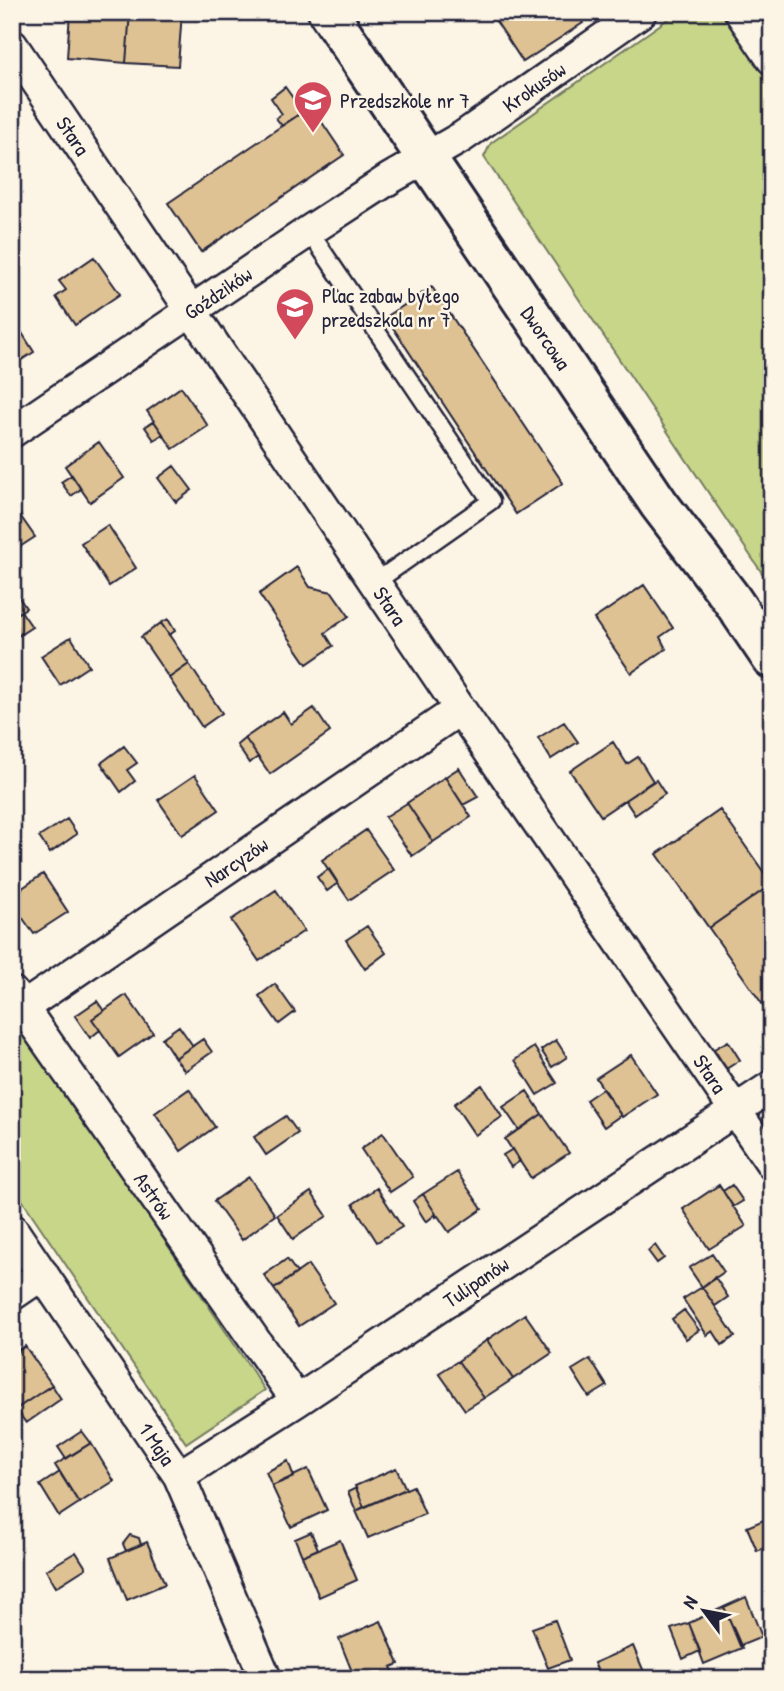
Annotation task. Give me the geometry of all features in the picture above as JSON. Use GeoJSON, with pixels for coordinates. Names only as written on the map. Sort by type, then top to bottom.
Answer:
{"type":"FeatureCollection","features":[{"type":"Feature","properties":{"kind":"street","name":"Dworcowa"},"geometry":{"type":"LineString","coordinates":[[328,12],[659,504],[730,597],[772,659]]}},
{"type":"Feature","properties":{"kind":"street","name":"Krokusów"},"geometry":{"type":"LineString","coordinates":[[426,158],[462,137],[641,12]]}},
{"type":"Feature","properties":{"kind":"street"},"geometry":{"type":"LineString","coordinates":[[740,12],[772,59]]}},
{"type":"Feature","properties":{"kind":"street","name":"Stara"},"geometry":{"type":"LineString","coordinates":[[12,45],[374,583],[772,1164]]}},
{"type":"Feature","properties":{"kind":"street","name":"Goździków"},"geometry":{"type":"LineString","coordinates":[[12,432],[309,231],[426,158]]}},
{"type":"Feature","properties":{"kind":"street","name":"Narcyzów"},"geometry":{"type":"LineString","coordinates":[[16,1004],[460,709]]}},
{"type":"Feature","properties":{"kind":"street","name":"Astrów"},"geometry":{"type":"LineString","coordinates":[[16,1004],[297,1401]]}},
{"type":"Feature","properties":{"kind":"street","name":"Tulipanów"},"geometry":{"type":"LineString","coordinates":[[179,1476],[297,1401],[772,1086]]}},
{"type":"Feature","properties":{"kind":"street","name":"1 Maja"},"geometry":{"type":"LineString","coordinates":[[12,1229],[179,1476],[267,1679]]}},
{"type":"Feature","properties":{"kind":"street"},"geometry":{"type":"LineString","coordinates":[[12,1295],[43,1274]]}},
{"type":"Feature","properties":{"kind":"lane"},"geometry":{"type":"LineString","coordinates":[[309,231],[491,501],[374,583]]}},
{"type":"Feature","properties":{"kind":"green space"},"geometry":{"type":"Polygon","coordinates":[[[678,12],[725,12],[772,80],[772,588],[484,157],[491,143],[678,12]]]}},
{"type":"Feature","properties":{"kind":"green space"},"geometry":{"type":"Polygon","coordinates":[[[22,1028],[265,1390],[186,1443],[12,1185],[12,1034],[22,1028]]]}},
{"type":"Feature","properties":{"kind":"building"},"geometry":{"type":"Polygon","coordinates":[[[70,12],[130,12],[126,63],[67,58],[70,12]]]}},
{"type":"Feature","properties":{"kind":"building"},"geometry":{"type":"Polygon","coordinates":[[[130,12],[182,12],[178,66],[126,63],[130,12]]]}},
{"type":"Feature","properties":{"kind":"building"},"geometry":{"type":"Polygon","coordinates":[[[490,12],[576,12],[583,23],[523,62],[490,12]]]}},
{"type":"Feature","properties":{"kind":"building"},"geometry":{"type":"Polygon","coordinates":[[[285,87],[303,112],[282,126],[276,118],[282,114],[271,98],[285,87]]]}},
{"type":"Feature","properties":{"kind":"building"},"geometry":{"type":"Polygon","coordinates":[[[311,106],[344,155],[201,252],[168,203],[311,106]]]}},
{"type":"Feature","properties":{"kind":"building"},"geometry":{"type":"Polygon","coordinates":[[[94,257],[120,294],[75,325],[56,297],[66,290],[59,281],[94,257]]]}},
{"type":"Feature","properties":{"kind":"building"},"geometry":{"type":"Polygon","coordinates":[[[432,287],[563,483],[516,514],[386,317],[432,287]]]}},
{"type":"Feature","properties":{"kind":"building"},"geometry":{"type":"Polygon","coordinates":[[[12,317],[34,352],[12,366],[12,317]]]}},
{"type":"Feature","properties":{"kind":"building"},"geometry":{"type":"Polygon","coordinates":[[[181,387],[208,426],[173,449],[147,411],[181,387]]]}},
{"type":"Feature","properties":{"kind":"building"},"geometry":{"type":"Polygon","coordinates":[[[154,421],[163,434],[154,440],[145,427],[154,421]]]}},
{"type":"Feature","properties":{"kind":"building"},"geometry":{"type":"Polygon","coordinates":[[[99,442],[124,478],[90,502],[65,466],[99,442]]]}},
{"type":"Feature","properties":{"kind":"building"},"geometry":{"type":"Polygon","coordinates":[[[174,466],[192,490],[176,502],[158,478],[174,466]]]}},
{"type":"Feature","properties":{"kind":"building"},"geometry":{"type":"Polygon","coordinates":[[[72,475],[81,489],[71,496],[61,482],[72,475]]]}},
{"type":"Feature","properties":{"kind":"building"},"geometry":{"type":"Polygon","coordinates":[[[12,504],[35,537],[12,552],[12,504]]]}},
{"type":"Feature","properties":{"kind":"building"},"geometry":{"type":"Polygon","coordinates":[[[108,525],[136,568],[109,586],[81,543],[108,525]]]}},
{"type":"Feature","properties":{"kind":"building"},"geometry":{"type":"Polygon","coordinates":[[[297,567],[310,587],[332,592],[349,616],[325,633],[333,646],[307,664],[259,594],[297,567]]]}},
{"type":"Feature","properties":{"kind":"building"},"geometry":{"type":"Polygon","coordinates":[[[644,585],[673,628],[660,637],[666,649],[631,673],[594,619],[644,585]]]}},
{"type":"Feature","properties":{"kind":"building"},"geometry":{"type":"Polygon","coordinates":[[[12,587],[26,608],[12,617],[12,587]]]}},
{"type":"Feature","properties":{"kind":"building"},"geometry":{"type":"Polygon","coordinates":[[[21,611],[32,627],[18,636],[12,626],[12,617],[21,611]]]}},
{"type":"Feature","properties":{"kind":"building"},"geometry":{"type":"Polygon","coordinates":[[[168,619],[175,631],[169,635],[161,623],[168,619]]]}},
{"type":"Feature","properties":{"kind":"building"},"geometry":{"type":"Polygon","coordinates":[[[161,623],[189,664],[169,678],[141,637],[161,623]]]}},
{"type":"Feature","properties":{"kind":"building"},"geometry":{"type":"Polygon","coordinates":[[[71,637],[89,666],[60,685],[41,656],[71,637]]]}},
{"type":"Feature","properties":{"kind":"building"},"geometry":{"type":"Polygon","coordinates":[[[189,664],[222,713],[202,727],[169,678],[189,664]]]}},
{"type":"Feature","properties":{"kind":"building"},"geometry":{"type":"Polygon","coordinates":[[[314,708],[330,732],[270,774],[245,738],[283,712],[291,724],[314,708]]]}},
{"type":"Feature","properties":{"kind":"building"},"geometry":{"type":"Polygon","coordinates":[[[564,722],[578,742],[551,759],[538,738],[564,722]]]}},
{"type":"Feature","properties":{"kind":"building"},"geometry":{"type":"Polygon","coordinates":[[[245,738],[258,757],[249,763],[237,745],[245,738]]]}},
{"type":"Feature","properties":{"kind":"building"},"geometry":{"type":"Polygon","coordinates":[[[613,742],[627,764],[638,757],[653,781],[601,816],[570,771],[613,742]]]}},
{"type":"Feature","properties":{"kind":"building"},"geometry":{"type":"Polygon","coordinates":[[[124,746],[137,763],[127,770],[135,781],[121,792],[101,763],[124,746]]]}},
{"type":"Feature","properties":{"kind":"building"},"geometry":{"type":"Polygon","coordinates":[[[459,768],[478,797],[463,805],[445,777],[459,768]]]}},
{"type":"Feature","properties":{"kind":"building"},"geometry":{"type":"Polygon","coordinates":[[[195,775],[219,810],[182,835],[158,800],[195,775]]]}},
{"type":"Feature","properties":{"kind":"building"},"geometry":{"type":"Polygon","coordinates":[[[445,777],[471,817],[433,842],[407,803],[445,777]]]}},
{"type":"Feature","properties":{"kind":"building"},"geometry":{"type":"Polygon","coordinates":[[[656,780],[665,794],[635,815],[625,800],[656,780]]]}},
{"type":"Feature","properties":{"kind":"building"},"geometry":{"type":"Polygon","coordinates":[[[407,803],[433,842],[412,856],[385,817],[407,803]]]}},
{"type":"Feature","properties":{"kind":"building"},"geometry":{"type":"Polygon","coordinates":[[[720,810],[772,884],[709,928],[657,854],[720,810]]]}},
{"type":"Feature","properties":{"kind":"building"},"geometry":{"type":"Polygon","coordinates":[[[67,819],[77,834],[50,853],[39,837],[67,819]]]}},
{"type":"Feature","properties":{"kind":"building"},"geometry":{"type":"Polygon","coordinates":[[[366,830],[394,870],[349,900],[322,860],[366,830]]]}},
{"type":"Feature","properties":{"kind":"building"},"geometry":{"type":"Polygon","coordinates":[[[329,869],[338,883],[327,891],[317,877],[329,869]]]}},
{"type":"Feature","properties":{"kind":"building"},"geometry":{"type":"Polygon","coordinates":[[[43,874],[68,912],[34,934],[12,903],[12,895],[43,874]]]}},
{"type":"Feature","properties":{"kind":"building"},"geometry":{"type":"Polygon","coordinates":[[[772,884],[772,1014],[770,1015],[709,928],[772,884]]]}},
{"type":"Feature","properties":{"kind":"building"},"geometry":{"type":"Polygon","coordinates":[[[276,890],[304,931],[259,961],[231,920],[276,890]]]}},
{"type":"Feature","properties":{"kind":"building"},"geometry":{"type":"Polygon","coordinates":[[[367,926],[386,953],[365,969],[346,940],[367,926]]]}},
{"type":"Feature","properties":{"kind":"building"},"geometry":{"type":"Polygon","coordinates":[[[275,984],[295,1012],[279,1024],[259,996],[275,984]]]}},
{"type":"Feature","properties":{"kind":"building"},"geometry":{"type":"Polygon","coordinates":[[[126,995],[153,1033],[119,1057],[92,1019],[126,995]]]}},
{"type":"Feature","properties":{"kind":"building"},"geometry":{"type":"Polygon","coordinates":[[[97,1001],[104,1011],[92,1019],[100,1030],[90,1038],[75,1016],[97,1001]]]}},
{"type":"Feature","properties":{"kind":"building"},"geometry":{"type":"Polygon","coordinates":[[[179,1026],[193,1046],[175,1058],[162,1038],[179,1026]]]}},
{"type":"Feature","properties":{"kind":"building"},"geometry":{"type":"Polygon","coordinates":[[[203,1039],[212,1052],[185,1071],[175,1058],[203,1039]]]}},
{"type":"Feature","properties":{"kind":"building"},"geometry":{"type":"Polygon","coordinates":[[[556,1040],[567,1057],[552,1067],[541,1050],[556,1040]]]}},
{"type":"Feature","properties":{"kind":"building"},"geometry":{"type":"Polygon","coordinates":[[[728,1041],[740,1060],[726,1069],[714,1049],[728,1041]]]}},
{"type":"Feature","properties":{"kind":"building"},"geometry":{"type":"Polygon","coordinates":[[[534,1047],[557,1083],[537,1095],[515,1060],[534,1047]]]}},
{"type":"Feature","properties":{"kind":"building"},"geometry":{"type":"Polygon","coordinates":[[[631,1055],[657,1094],[622,1117],[596,1078],[631,1055]]]}},
{"type":"Feature","properties":{"kind":"building"},"geometry":{"type":"Polygon","coordinates":[[[482,1085],[502,1117],[475,1135],[454,1104],[482,1085]]]}},
{"type":"Feature","properties":{"kind":"building"},"geometry":{"type":"Polygon","coordinates":[[[189,1089],[215,1127],[181,1151],[155,1113],[189,1089]]]}},
{"type":"Feature","properties":{"kind":"building"},"geometry":{"type":"Polygon","coordinates":[[[602,1089],[621,1115],[604,1127],[586,1100],[602,1089]]]}},
{"type":"Feature","properties":{"kind":"building"},"geometry":{"type":"Polygon","coordinates":[[[527,1091],[542,1114],[519,1130],[503,1107],[527,1091]]]}},
{"type":"Feature","properties":{"kind":"building"},"geometry":{"type":"Polygon","coordinates":[[[542,1114],[569,1153],[531,1178],[505,1139],[542,1114]]]}},
{"type":"Feature","properties":{"kind":"building"},"geometry":{"type":"Polygon","coordinates":[[[286,1116],[298,1133],[266,1155],[254,1137],[286,1116]]]}},
{"type":"Feature","properties":{"kind":"building"},"geometry":{"type":"Polygon","coordinates":[[[383,1133],[413,1177],[390,1192],[361,1149],[383,1133]]]}},
{"type":"Feature","properties":{"kind":"building"},"geometry":{"type":"Polygon","coordinates":[[[513,1149],[520,1161],[511,1167],[503,1155],[513,1149]]]}},
{"type":"Feature","properties":{"kind":"building"},"geometry":{"type":"Polygon","coordinates":[[[457,1172],[482,1209],[449,1232],[438,1216],[436,1217],[423,1194],[457,1172]]]}},
{"type":"Feature","properties":{"kind":"building"},"geometry":{"type":"Polygon","coordinates":[[[249,1177],[275,1215],[242,1240],[214,1201],[249,1177]]]}},
{"type":"Feature","properties":{"kind":"building"},"geometry":{"type":"Polygon","coordinates":[[[719,1185],[746,1226],[709,1249],[683,1209],[719,1185]]]}},
{"type":"Feature","properties":{"kind":"building"},"geometry":{"type":"Polygon","coordinates":[[[732,1185],[743,1201],[733,1207],[723,1191],[732,1185]]]}},
{"type":"Feature","properties":{"kind":"building"},"geometry":{"type":"Polygon","coordinates":[[[377,1188],[402,1227],[377,1242],[353,1204],[377,1188]]]}},
{"type":"Feature","properties":{"kind":"building"},"geometry":{"type":"Polygon","coordinates":[[[311,1192],[327,1216],[293,1239],[277,1215],[311,1192]]]}},
{"type":"Feature","properties":{"kind":"building"},"geometry":{"type":"Polygon","coordinates":[[[423,1194],[436,1214],[426,1222],[413,1201],[423,1194]]]}},
{"type":"Feature","properties":{"kind":"building"},"geometry":{"type":"Polygon","coordinates":[[[655,1245],[664,1258],[657,1263],[648,1251],[655,1245]]]}},
{"type":"Feature","properties":{"kind":"building"},"geometry":{"type":"Polygon","coordinates":[[[712,1254],[724,1272],[702,1287],[689,1268],[712,1254]]]}},
{"type":"Feature","properties":{"kind":"building"},"geometry":{"type":"Polygon","coordinates":[[[287,1259],[297,1273],[274,1289],[264,1275],[287,1259]]]}},
{"type":"Feature","properties":{"kind":"building"},"geometry":{"type":"Polygon","coordinates":[[[308,1265],[334,1303],[299,1326],[274,1289],[308,1265]]]}},
{"type":"Feature","properties":{"kind":"building"},"geometry":{"type":"Polygon","coordinates":[[[715,1277],[728,1297],[715,1306],[702,1287],[715,1277]]]}},
{"type":"Feature","properties":{"kind":"building"},"geometry":{"type":"Polygon","coordinates":[[[702,1287],[735,1336],[722,1345],[713,1331],[707,1335],[683,1299],[702,1287]]]}},
{"type":"Feature","properties":{"kind":"building"},"geometry":{"type":"Polygon","coordinates":[[[684,1310],[699,1330],[686,1339],[672,1319],[684,1310]]]}},
{"type":"Feature","properties":{"kind":"building"},"geometry":{"type":"Polygon","coordinates":[[[525,1314],[552,1353],[513,1379],[487,1340],[525,1314]]]}},
{"type":"Feature","properties":{"kind":"building"},"geometry":{"type":"Polygon","coordinates":[[[12,1338],[20,1350],[12,1356],[12,1338]]]}},
{"type":"Feature","properties":{"kind":"building"},"geometry":{"type":"Polygon","coordinates":[[[487,1340],[513,1379],[484,1398],[458,1361],[487,1340]]]}},
{"type":"Feature","properties":{"kind":"building"},"geometry":{"type":"Polygon","coordinates":[[[25,1346],[52,1385],[16,1409],[12,1405],[12,1356],[25,1346]]]}},
{"type":"Feature","properties":{"kind":"building"},"geometry":{"type":"Polygon","coordinates":[[[590,1359],[607,1386],[589,1397],[572,1370],[590,1359]]]}},
{"type":"Feature","properties":{"kind":"building"},"geometry":{"type":"Polygon","coordinates":[[[458,1361],[484,1398],[465,1410],[439,1373],[458,1361]]]}},
{"type":"Feature","properties":{"kind":"building"},"geometry":{"type":"Polygon","coordinates":[[[52,1385],[61,1399],[26,1423],[16,1409],[52,1385]]]}},
{"type":"Feature","properties":{"kind":"building"},"geometry":{"type":"Polygon","coordinates":[[[82,1431],[91,1443],[66,1459],[58,1447],[82,1431]]]}},
{"type":"Feature","properties":{"kind":"building"},"geometry":{"type":"Polygon","coordinates":[[[91,1443],[114,1481],[79,1503],[55,1465],[91,1443]]]}},
{"type":"Feature","properties":{"kind":"building"},"geometry":{"type":"Polygon","coordinates":[[[288,1461],[294,1477],[272,1486],[266,1472],[288,1461]]]}},
{"type":"Feature","properties":{"kind":"building"},"geometry":{"type":"Polygon","coordinates":[[[396,1468],[406,1489],[364,1507],[355,1486],[396,1468]]]}},
{"type":"Feature","properties":{"kind":"building"},"geometry":{"type":"Polygon","coordinates":[[[308,1469],[327,1510],[291,1527],[272,1486],[308,1469]]]}},
{"type":"Feature","properties":{"kind":"building"},"geometry":{"type":"Polygon","coordinates":[[[60,1472],[79,1503],[59,1516],[40,1485],[60,1472]]]}},
{"type":"Feature","properties":{"kind":"building"},"geometry":{"type":"Polygon","coordinates":[[[413,1486],[425,1514],[368,1538],[356,1511],[413,1486]]]}},
{"type":"Feature","properties":{"kind":"building"},"geometry":{"type":"Polygon","coordinates":[[[356,1488],[364,1507],[356,1511],[348,1492],[356,1488]]]}},
{"type":"Feature","properties":{"kind":"building"},"geometry":{"type":"Polygon","coordinates":[[[766,1519],[772,1534],[772,1545],[757,1551],[747,1527],[766,1519]]]}},
{"type":"Feature","properties":{"kind":"building"},"geometry":{"type":"Polygon","coordinates":[[[311,1532],[318,1549],[302,1556],[295,1539],[311,1532]]]}},
{"type":"Feature","properties":{"kind":"building"},"geometry":{"type":"Polygon","coordinates":[[[130,1535],[139,1538],[141,1545],[126,1551],[123,1544],[130,1535]]]}},
{"type":"Feature","properties":{"kind":"building"},"geometry":{"type":"Polygon","coordinates":[[[340,1540],[357,1580],[319,1597],[302,1556],[340,1540]]]}},
{"type":"Feature","properties":{"kind":"building"},"geometry":{"type":"Polygon","coordinates":[[[147,1542],[165,1584],[127,1600],[110,1558],[147,1542]]]}},
{"type":"Feature","properties":{"kind":"building"},"geometry":{"type":"Polygon","coordinates":[[[76,1552],[86,1568],[56,1587],[46,1570],[76,1552]]]}},
{"type":"Feature","properties":{"kind":"building"},"geometry":{"type":"Polygon","coordinates":[[[746,1597],[762,1637],[740,1646],[724,1607],[746,1597]]]}},
{"type":"Feature","properties":{"kind":"building"},"geometry":{"type":"Polygon","coordinates":[[[724,1607],[742,1648],[704,1664],[689,1623],[724,1607]]]}},
{"type":"Feature","properties":{"kind":"building"},"geometry":{"type":"Polygon","coordinates":[[[555,1620],[570,1660],[548,1668],[532,1628],[555,1620]]]}},
{"type":"Feature","properties":{"kind":"building"},"geometry":{"type":"Polygon","coordinates":[[[381,1621],[399,1664],[391,1667],[396,1678],[377,1679],[375,1674],[355,1679],[339,1639],[381,1621]]]}},
{"type":"Feature","properties":{"kind":"building"},"geometry":{"type":"Polygon","coordinates":[[[689,1623],[700,1651],[683,1659],[671,1629],[689,1623]]]}},
{"type":"Feature","properties":{"kind":"building"},"geometry":{"type":"Polygon","coordinates":[[[633,1646],[647,1679],[601,1679],[594,1663],[633,1646]]]}},
{"type":"Feature","properties":{"kind":"building"},"geometry":{"type":"Polygon","coordinates":[[[598,1670],[601,1679],[585,1679],[583,1676],[598,1670]]]}},
{"type":"Feature","properties":{"kind":"place","name":"Przedszkole nr 7"},"geometry":{"type":"Point","coordinates":[313,134]}},
{"type":"Feature","properties":{"kind":"place","name":"Plac zabaw byłego przedszkola nr 7"},"geometry":{"type":"Point","coordinates":[295,341]}}]}
